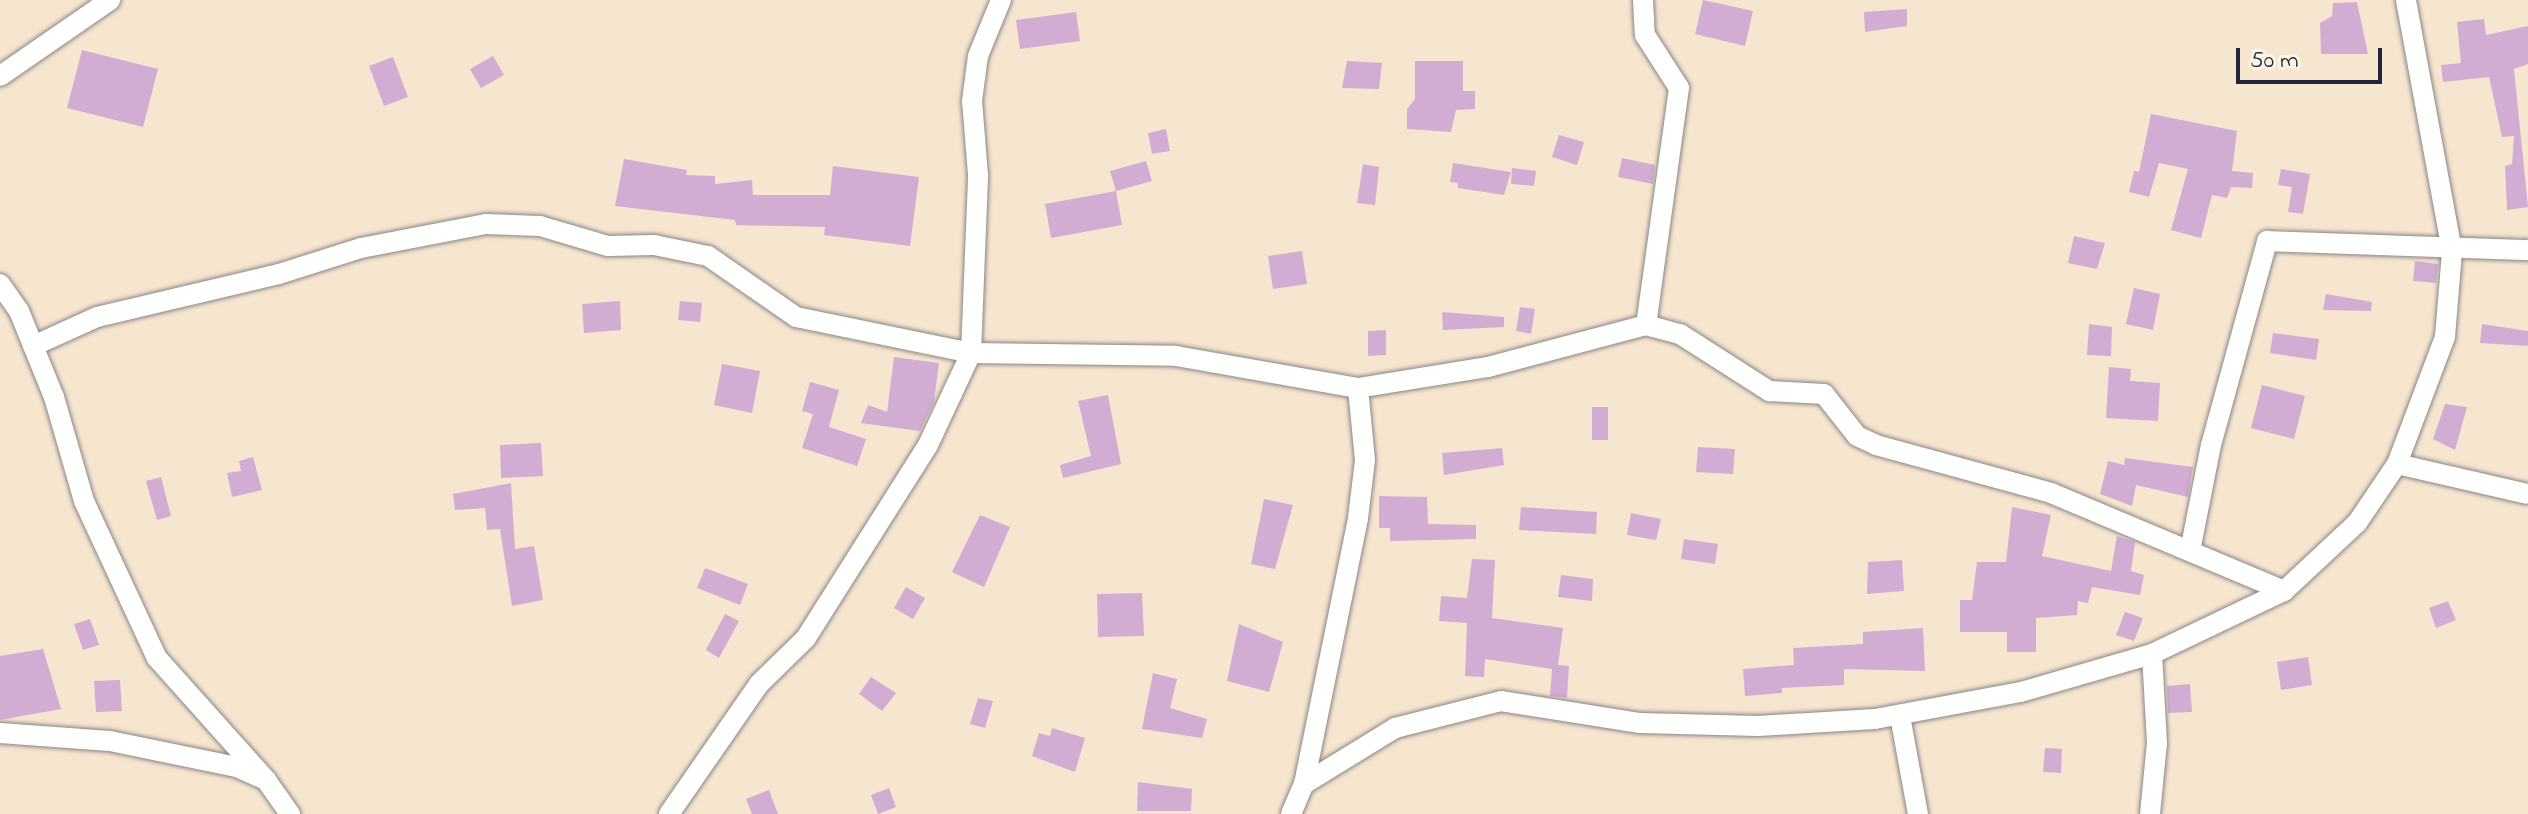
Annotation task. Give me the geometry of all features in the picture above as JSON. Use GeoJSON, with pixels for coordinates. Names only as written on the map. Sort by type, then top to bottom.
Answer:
{"type":"FeatureCollection","features":[{"type":"Feature","properties":{"kind":"street"},"geometry":{"type":"LineString","coordinates":[[0,76],[110,0]]}},
{"type":"Feature","properties":{"kind":"street"},"geometry":{"type":"LineString","coordinates":[[669,814],[759,684],[806,638],[928,445],[971,353],[978,175],[972,101],[978,56],[1001,0]]}},
{"type":"Feature","properties":{"kind":"street"},"geometry":{"type":"LineString","coordinates":[[1643,0],[1645,35],[1679,88],[1646,325]]}},
{"type":"Feature","properties":{"kind":"street"},"geometry":{"type":"LineString","coordinates":[[1304,784],[1395,728],[1501,701],[1640,723],[1817,725],[1900,716],[2063,683],[2152,654],[2284,591],[2357,523],[2397,464],[2445,337],[2452,251],[2406,0]]}},
{"type":"Feature","properties":{"kind":"street"},"geometry":{"type":"LineString","coordinates":[[33,346],[97,317],[279,274],[361,248],[486,224],[540,226],[608,246],[654,245],[708,256],[796,317],[971,353],[1176,356],[1358,388],[1488,367],[1534,351],[1646,325],[1680,334],[1769,391],[1824,394],[1857,436],[1876,445],[2051,493],[2284,591]]}},
{"type":"Feature","properties":{"kind":"street"},"geometry":{"type":"LineString","coordinates":[[2190,551],[2211,445],[2267,241],[2452,251],[2528,250]]}},
{"type":"Feature","properties":{"kind":"street"},"geometry":{"type":"LineString","coordinates":[[0,284],[33,346],[65,428],[84,501],[157,658],[266,780],[290,814]]}},
{"type":"Feature","properties":{"kind":"street"},"geometry":{"type":"LineString","coordinates":[[1291,814],[1304,784],[1363,486],[1365,434],[1358,388]]}},
{"type":"Feature","properties":{"kind":"street"},"geometry":{"type":"LineString","coordinates":[[2397,464],[2528,494]]}},
{"type":"Feature","properties":{"kind":"street"},"geometry":{"type":"LineString","coordinates":[[2150,814],[2157,743],[2152,654]]}},
{"type":"Feature","properties":{"kind":"street"},"geometry":{"type":"LineString","coordinates":[[1900,716],[1918,814]]}},
{"type":"Feature","properties":{"kind":"street"},"geometry":{"type":"LineString","coordinates":[[0,733],[146,747],[237,767],[266,780]]}},
{"type":"Feature","properties":{"kind":"building"},"geometry":{"type":"Polygon","coordinates":[[[1703,0],[1753,11],[1745,46],[1695,34],[1703,0]]]}},
{"type":"Feature","properties":{"kind":"building"},"geometry":{"type":"Polygon","coordinates":[[[2357,2],[2368,54],[2321,54],[2320,23],[2332,16],[2333,3],[2357,2]]]}},
{"type":"Feature","properties":{"kind":"building"},"geometry":{"type":"Polygon","coordinates":[[[1907,9],[1907,26],[1865,32],[1864,12],[1907,9]]]}},
{"type":"Feature","properties":{"kind":"building"},"geometry":{"type":"Polygon","coordinates":[[[1076,12],[1080,41],[1020,49],[1016,20],[1076,12]]]}},
{"type":"Feature","properties":{"kind":"building"},"geometry":{"type":"Polygon","coordinates":[[[2484,19],[2486,35],[2528,26],[2528,64],[2514,69],[2528,207],[2507,210],[2505,166],[2512,164],[2514,136],[2502,137],[2489,77],[2443,82],[2441,65],[2461,63],[2457,22],[2484,19]]]}},
{"type":"Feature","properties":{"kind":"building"},"geometry":{"type":"Polygon","coordinates":[[[82,50],[158,69],[143,127],[67,108],[82,50]]]}},
{"type":"Feature","properties":{"kind":"building"},"geometry":{"type":"Polygon","coordinates":[[[493,56],[504,75],[481,88],[470,69],[493,56]]]}},
{"type":"Feature","properties":{"kind":"building"},"geometry":{"type":"Polygon","coordinates":[[[393,57],[408,97],[384,106],[369,66],[393,57]]]}},
{"type":"Feature","properties":{"kind":"building"},"geometry":{"type":"Polygon","coordinates":[[[1347,61],[1382,63],[1379,89],[1342,88],[1347,61]]]}},
{"type":"Feature","properties":{"kind":"building"},"geometry":{"type":"Polygon","coordinates":[[[1415,61],[1463,61],[1463,91],[1475,91],[1475,109],[1456,110],[1451,132],[1407,129],[1407,109],[1415,99],[1415,61]]]}},
{"type":"Feature","properties":{"kind":"building"},"geometry":{"type":"Polygon","coordinates":[[[2151,114],[2237,131],[2232,171],[2253,173],[2252,188],[2231,187],[2227,198],[2212,195],[2201,238],[2171,230],[2188,169],[2159,163],[2149,197],[2129,192],[2134,171],[2139,172],[2151,114]]]}},
{"type":"Feature","properties":{"kind":"building"},"geometry":{"type":"Polygon","coordinates":[[[1166,129],[1170,151],[1152,154],[1148,133],[1166,129]]]}},
{"type":"Feature","properties":{"kind":"building"},"geometry":{"type":"Polygon","coordinates":[[[1559,135],[1584,142],[1577,165],[1552,157],[1559,135]]]}},
{"type":"Feature","properties":{"kind":"building"},"geometry":{"type":"Polygon","coordinates":[[[1622,158],[1655,165],[1653,184],[1618,177],[1622,158]]]}},
{"type":"Feature","properties":{"kind":"building"},"geometry":{"type":"Polygon","coordinates":[[[624,159],[687,170],[686,175],[715,176],[715,184],[752,180],[753,195],[830,195],[833,166],[919,177],[910,246],[824,235],[825,227],[736,225],[735,220],[615,206],[624,159]]]}},
{"type":"Feature","properties":{"kind":"building"},"geometry":{"type":"Polygon","coordinates":[[[1146,161],[1152,181],[1116,191],[1110,171],[1146,161]]]}},
{"type":"Feature","properties":{"kind":"building"},"geometry":{"type":"Polygon","coordinates":[[[1453,163],[1511,172],[1504,195],[1458,188],[1458,183],[1450,182],[1453,163]]]}},
{"type":"Feature","properties":{"kind":"building"},"geometry":{"type":"Polygon","coordinates":[[[1363,164],[1379,167],[1375,205],[1357,203],[1363,164]]]}},
{"type":"Feature","properties":{"kind":"building"},"geometry":{"type":"Polygon","coordinates":[[[1512,168],[1536,171],[1534,186],[1511,184],[1512,168]]]}},
{"type":"Feature","properties":{"kind":"building"},"geometry":{"type":"Polygon","coordinates":[[[2281,169],[2310,174],[2303,214],[2288,212],[2292,187],[2278,185],[2281,169]]]}},
{"type":"Feature","properties":{"kind":"building"},"geometry":{"type":"Polygon","coordinates":[[[1116,191],[1122,225],[1051,238],[1045,204],[1116,191]]]}},
{"type":"Feature","properties":{"kind":"building"},"geometry":{"type":"Polygon","coordinates":[[[2074,236],[2105,243],[2097,269],[2068,263],[2074,236]]]}},
{"type":"Feature","properties":{"kind":"building"},"geometry":{"type":"Polygon","coordinates":[[[1302,251],[1307,284],[1273,289],[1268,256],[1302,251]]]}},
{"type":"Feature","properties":{"kind":"building"},"geometry":{"type":"Polygon","coordinates":[[[2415,261],[2438,264],[2436,283],[2413,281],[2415,261]]]}},
{"type":"Feature","properties":{"kind":"building"},"geometry":{"type":"Polygon","coordinates":[[[2134,288],[2160,294],[2153,330],[2126,324],[2134,288]]]}},
{"type":"Feature","properties":{"kind":"building"},"geometry":{"type":"Polygon","coordinates":[[[2326,294],[2372,302],[2371,311],[2323,310],[2326,294]]]}},
{"type":"Feature","properties":{"kind":"building"},"geometry":{"type":"Polygon","coordinates":[[[620,301],[621,330],[584,333],[582,304],[620,301]]]}},
{"type":"Feature","properties":{"kind":"building"},"geometry":{"type":"Polygon","coordinates":[[[680,301],[702,303],[700,322],[678,320],[680,301]]]}},
{"type":"Feature","properties":{"kind":"building"},"geometry":{"type":"Polygon","coordinates":[[[1520,307],[1535,309],[1531,334],[1516,331],[1520,307]]]}},
{"type":"Feature","properties":{"kind":"building"},"geometry":{"type":"Polygon","coordinates":[[[1442,312],[1504,317],[1504,327],[1443,330],[1442,312]]]}},
{"type":"Feature","properties":{"kind":"building"},"geometry":{"type":"Polygon","coordinates":[[[2089,324],[2112,327],[2111,356],[2087,355],[2089,324]]]}},
{"type":"Feature","properties":{"kind":"building"},"geometry":{"type":"Polygon","coordinates":[[[2482,324],[2528,331],[2528,346],[2480,343],[2482,324]]]}},
{"type":"Feature","properties":{"kind":"building"},"geometry":{"type":"Polygon","coordinates":[[[1386,330],[1386,355],[1368,356],[1368,331],[1386,330]]]}},
{"type":"Feature","properties":{"kind":"building"},"geometry":{"type":"Polygon","coordinates":[[[2273,333],[2319,339],[2316,360],[2270,353],[2273,333]]]}},
{"type":"Feature","properties":{"kind":"building"},"geometry":{"type":"Polygon","coordinates":[[[894,357],[939,363],[934,402],[920,431],[861,423],[868,405],[887,412],[894,357]]]}},
{"type":"Feature","properties":{"kind":"building"},"geometry":{"type":"Polygon","coordinates":[[[722,364],[760,371],[752,413],[714,405],[722,364]]]}},
{"type":"Feature","properties":{"kind":"building"},"geometry":{"type":"Polygon","coordinates":[[[2109,367],[2131,369],[2130,381],[2160,383],[2158,421],[2106,418],[2109,367]]]}},
{"type":"Feature","properties":{"kind":"building"},"geometry":{"type":"Polygon","coordinates":[[[810,382],[839,390],[829,427],[866,439],[857,466],[802,448],[813,414],[802,411],[810,382]]]}},
{"type":"Feature","properties":{"kind":"building"},"geometry":{"type":"Polygon","coordinates":[[[2262,385],[2305,396],[2294,439],[2251,428],[2262,385]]]}},
{"type":"Feature","properties":{"kind":"building"},"geometry":{"type":"Polygon","coordinates":[[[1108,395],[1121,464],[1063,478],[1060,465],[1091,456],[1078,401],[1108,395]]]}},
{"type":"Feature","properties":{"kind":"building"},"geometry":{"type":"Polygon","coordinates":[[[2445,404],[2467,407],[2455,450],[2433,439],[2445,404]]]}},
{"type":"Feature","properties":{"kind":"building"},"geometry":{"type":"Polygon","coordinates":[[[1592,407],[1608,407],[1608,440],[1592,440],[1592,407]]]}},
{"type":"Feature","properties":{"kind":"building"},"geometry":{"type":"Polygon","coordinates":[[[541,443],[543,476],[501,478],[500,445],[541,443]]]}},
{"type":"Feature","properties":{"kind":"building"},"geometry":{"type":"Polygon","coordinates":[[[1698,447],[1735,449],[1733,474],[1696,472],[1698,447]]]}},
{"type":"Feature","properties":{"kind":"building"},"geometry":{"type":"Polygon","coordinates":[[[1502,448],[1504,465],[1444,475],[1442,453],[1502,448]]]}},
{"type":"Feature","properties":{"kind":"building"},"geometry":{"type":"Polygon","coordinates":[[[253,457],[262,490],[232,497],[227,473],[241,471],[239,461],[253,457]]]}},
{"type":"Feature","properties":{"kind":"building"},"geometry":{"type":"Polygon","coordinates":[[[2125,458],[2193,467],[2188,497],[2136,485],[2132,506],[2100,494],[2108,461],[2124,465],[2125,458]]]}},
{"type":"Feature","properties":{"kind":"building"},"geometry":{"type":"Polygon","coordinates":[[[161,477],[171,516],[157,520],[146,481],[161,477]]]}},
{"type":"Feature","properties":{"kind":"building"},"geometry":{"type":"Polygon","coordinates":[[[511,483],[515,549],[534,546],[543,600],[512,606],[500,529],[487,530],[485,508],[455,510],[453,494],[511,483]]]}},
{"type":"Feature","properties":{"kind":"building"},"geometry":{"type":"Polygon","coordinates":[[[1379,496],[1427,497],[1428,524],[1476,525],[1476,539],[1390,541],[1390,528],[1379,528],[1379,496]]]}},
{"type":"Feature","properties":{"kind":"building"},"geometry":{"type":"Polygon","coordinates":[[[1264,499],[1293,505],[1275,569],[1251,564],[1264,499]]]}},
{"type":"Feature","properties":{"kind":"building"},"geometry":{"type":"Polygon","coordinates":[[[1521,507],[1597,512],[1596,534],[1519,530],[1521,507]]]}},
{"type":"Feature","properties":{"kind":"building"},"geometry":{"type":"Polygon","coordinates":[[[2012,507],[2051,515],[2042,556],[2111,571],[2117,536],[2135,542],[2131,571],[2144,575],[2140,595],[2092,587],[2088,603],[2078,601],[2077,615],[2036,618],[2036,652],[2007,652],[2007,632],[1960,632],[1960,600],[1972,600],[1977,562],[2006,562],[2012,507]]]}},
{"type":"Feature","properties":{"kind":"building"},"geometry":{"type":"Polygon","coordinates":[[[1631,513],[1661,519],[1656,540],[1627,535],[1631,513]]]}},
{"type":"Feature","properties":{"kind":"building"},"geometry":{"type":"Polygon","coordinates":[[[980,515],[1010,527],[984,587],[952,572],[980,515]]]}},
{"type":"Feature","properties":{"kind":"building"},"geometry":{"type":"Polygon","coordinates":[[[1684,539],[1718,544],[1715,564],[1681,559],[1684,539]]]}},
{"type":"Feature","properties":{"kind":"building"},"geometry":{"type":"Polygon","coordinates":[[[1472,559],[1495,560],[1492,618],[1563,628],[1558,665],[1569,666],[1567,698],[1550,696],[1552,669],[1485,659],[1484,677],[1465,676],[1467,623],[1439,621],[1441,596],[1467,598],[1472,559]]]}},
{"type":"Feature","properties":{"kind":"building"},"geometry":{"type":"Polygon","coordinates":[[[1902,560],[1904,591],[1867,594],[1868,562],[1902,560]]]}},
{"type":"Feature","properties":{"kind":"building"},"geometry":{"type":"Polygon","coordinates":[[[705,568],[748,584],[740,605],[697,588],[705,568]]]}},
{"type":"Feature","properties":{"kind":"building"},"geometry":{"type":"Polygon","coordinates":[[[1561,575],[1593,579],[1592,601],[1558,597],[1561,575]]]}},
{"type":"Feature","properties":{"kind":"building"},"geometry":{"type":"Polygon","coordinates":[[[906,587],[925,598],[913,619],[894,608],[906,587]]]}},
{"type":"Feature","properties":{"kind":"building"},"geometry":{"type":"Polygon","coordinates":[[[1142,593],[1144,636],[1098,637],[1097,594],[1142,593]]]}},
{"type":"Feature","properties":{"kind":"building"},"geometry":{"type":"Polygon","coordinates":[[[2448,601],[2456,620],[2436,628],[2429,608],[2448,601]]]}},
{"type":"Feature","properties":{"kind":"building"},"geometry":{"type":"Polygon","coordinates":[[[2125,612],[2143,618],[2134,641],[2116,635],[2125,612]]]}},
{"type":"Feature","properties":{"kind":"building"},"geometry":{"type":"Polygon","coordinates":[[[725,614],[739,621],[719,658],[706,650],[725,614]]]}},
{"type":"Feature","properties":{"kind":"building"},"geometry":{"type":"Polygon","coordinates":[[[90,619],[99,645],[83,650],[74,624],[90,619]]]}},
{"type":"Feature","properties":{"kind":"building"},"geometry":{"type":"Polygon","coordinates":[[[1239,624],[1283,642],[1269,692],[1227,681],[1239,624]]]}},
{"type":"Feature","properties":{"kind":"building"},"geometry":{"type":"Polygon","coordinates":[[[1923,628],[1925,671],[1844,669],[1844,685],[1782,688],[1782,693],[1745,696],[1743,669],[1794,665],[1793,648],[1863,644],[1863,632],[1923,628]]]}},
{"type":"Feature","properties":{"kind":"building"},"geometry":{"type":"Polygon","coordinates":[[[43,649],[61,709],[0,720],[0,656],[43,649]]]}},
{"type":"Feature","properties":{"kind":"building"},"geometry":{"type":"Polygon","coordinates":[[[2308,657],[2312,685],[2281,690],[2277,662],[2308,657]]]}},
{"type":"Feature","properties":{"kind":"building"},"geometry":{"type":"Polygon","coordinates":[[[1153,673],[1177,679],[1170,708],[1207,719],[1202,738],[1142,729],[1153,673]]]}},
{"type":"Feature","properties":{"kind":"building"},"geometry":{"type":"Polygon","coordinates":[[[871,677],[896,693],[882,711],[859,694],[871,677]]]}},
{"type":"Feature","properties":{"kind":"building"},"geometry":{"type":"Polygon","coordinates":[[[120,680],[122,711],[96,712],[94,681],[120,680]]]}},
{"type":"Feature","properties":{"kind":"building"},"geometry":{"type":"Polygon","coordinates":[[[2190,684],[2192,712],[2168,713],[2167,686],[2190,684]]]}},
{"type":"Feature","properties":{"kind":"building"},"geometry":{"type":"Polygon","coordinates":[[[978,698],[993,701],[985,728],[970,724],[978,698]]]}},
{"type":"Feature","properties":{"kind":"building"},"geometry":{"type":"Polygon","coordinates":[[[1052,728],[1085,738],[1075,772],[1032,756],[1039,733],[1050,736],[1052,728]]]}},
{"type":"Feature","properties":{"kind":"building"},"geometry":{"type":"Polygon","coordinates":[[[2045,748],[2062,749],[2061,773],[2043,772],[2045,748]]]}},
{"type":"Feature","properties":{"kind":"building"},"geometry":{"type":"Polygon","coordinates":[[[1138,782],[1192,789],[1191,811],[1137,811],[1138,782]]]}},
{"type":"Feature","properties":{"kind":"building"},"geometry":{"type":"Polygon","coordinates":[[[889,788],[896,807],[878,814],[871,795],[889,788]]]}},
{"type":"Feature","properties":{"kind":"building"},"geometry":{"type":"Polygon","coordinates":[[[769,790],[778,814],[752,814],[746,799],[769,790]]]}}]}
